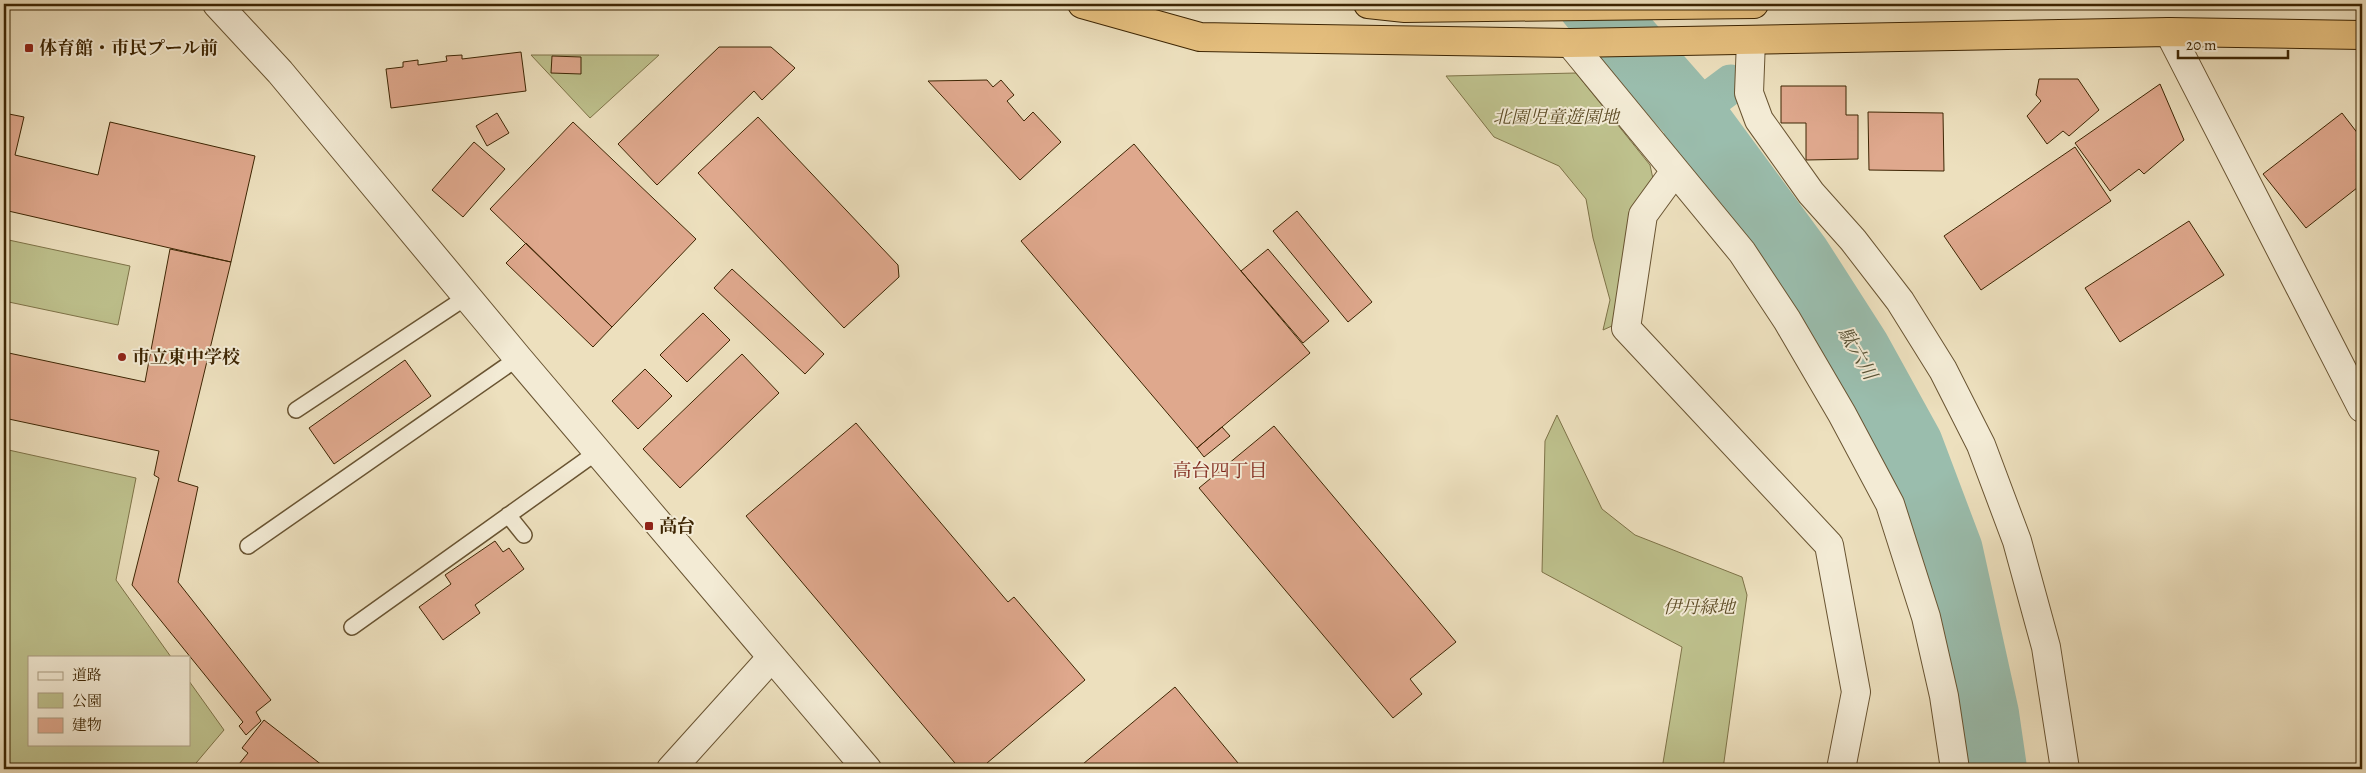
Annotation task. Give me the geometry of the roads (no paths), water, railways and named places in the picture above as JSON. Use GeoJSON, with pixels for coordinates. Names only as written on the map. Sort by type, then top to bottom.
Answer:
{"type":"FeatureCollection","features":[{"type":"Feature","properties":{"kind":"highway"},"geometry":{"type":"LineString","coordinates":[[1082,4],[1200,37],[1582,43],[2169,32],[2362,35]]}},
{"type":"Feature","properties":{"kind":"highway"},"geometry":{"type":"LineString","coordinates":[[1368,4],[1405,8],[1754,4]]}},
{"type":"Feature","properties":{"kind":"street"},"geometry":{"type":"LineString","coordinates":[[217,4],[280,72],[597,452],[867,769]]}},
{"type":"Feature","properties":{"kind":"street"},"geometry":{"type":"LineString","coordinates":[[2169,32],[2362,408]]}},
{"type":"Feature","properties":{"kind":"street"},"geometry":{"type":"LineString","coordinates":[[1740,40],[1748,93],[1759,120],[1811,193],[1853,240],[1900,301],[1943,370],[1981,445],[2017,541],[2046,647],[2065,769]]}},
{"type":"Feature","properties":{"kind":"street"},"geometry":{"type":"LineString","coordinates":[[1582,43],[1675,171],[1742,252],[1787,320],[1842,414],[1890,504],[1926,617],[1944,696],[1955,769]]}},
{"type":"Feature","properties":{"kind":"street"},"geometry":{"type":"LineString","coordinates":[[1675,171],[1643,215],[1626,328],[1829,545],[1856,692],[1841,769]]}},
{"type":"Feature","properties":{"kind":"street"},"geometry":{"type":"LineString","coordinates":[[671,769],[771,658]]}},
{"type":"Feature","properties":{"kind":"lane"},"geometry":{"type":"LineString","coordinates":[[296,410],[468,296]]}},
{"type":"Feature","properties":{"kind":"lane"},"geometry":{"type":"LineString","coordinates":[[248,546],[518,358]]}},
{"type":"Feature","properties":{"kind":"lane"},"geometry":{"type":"LineString","coordinates":[[352,627],[597,452]]}},
{"type":"Feature","properties":{"kind":"lane"},"geometry":{"type":"LineString","coordinates":[[508,515],[524,535]]}},
{"type":"Feature","properties":{"kind":"waterway","name":"駄六川"},"geometry":{"type":"LineString","coordinates":[[1591,4],[1620,33],[1700,124],[1798,257],[1857,349],[1910,445],[1950,551],[1986,714],[1994,769]]}},
{"type":"Feature","properties":{"kind":"waterway"},"geometry":{"type":"LineString","coordinates":[[1680,144],[1700,124],[1711,99],[1731,84]]}},
{"type":"Feature","properties":{"kind":"place","name":"体育館・市民プール前"},"geometry":{"type":"Point","coordinates":[29,48]}},
{"type":"Feature","properties":{"kind":"place","name":"市立東中学校"},"geometry":{"type":"Point","coordinates":[122,357]}},
{"type":"Feature","properties":{"kind":"place","name":"高台"},"geometry":{"type":"Point","coordinates":[649,526]}},
{"type":"Feature","properties":{"kind":"district","name":"高台四丁目"},"geometry":{"type":"Point","coordinates":[1220,470]}},
{"type":"Feature","properties":{"kind":"park label","name":"北園児童遊園地"},"geometry":{"type":"Point","coordinates":[1556,117]}},
{"type":"Feature","properties":{"kind":"park label","name":"伊丹緑地"},"geometry":{"type":"Point","coordinates":[1699,607]}}]}
